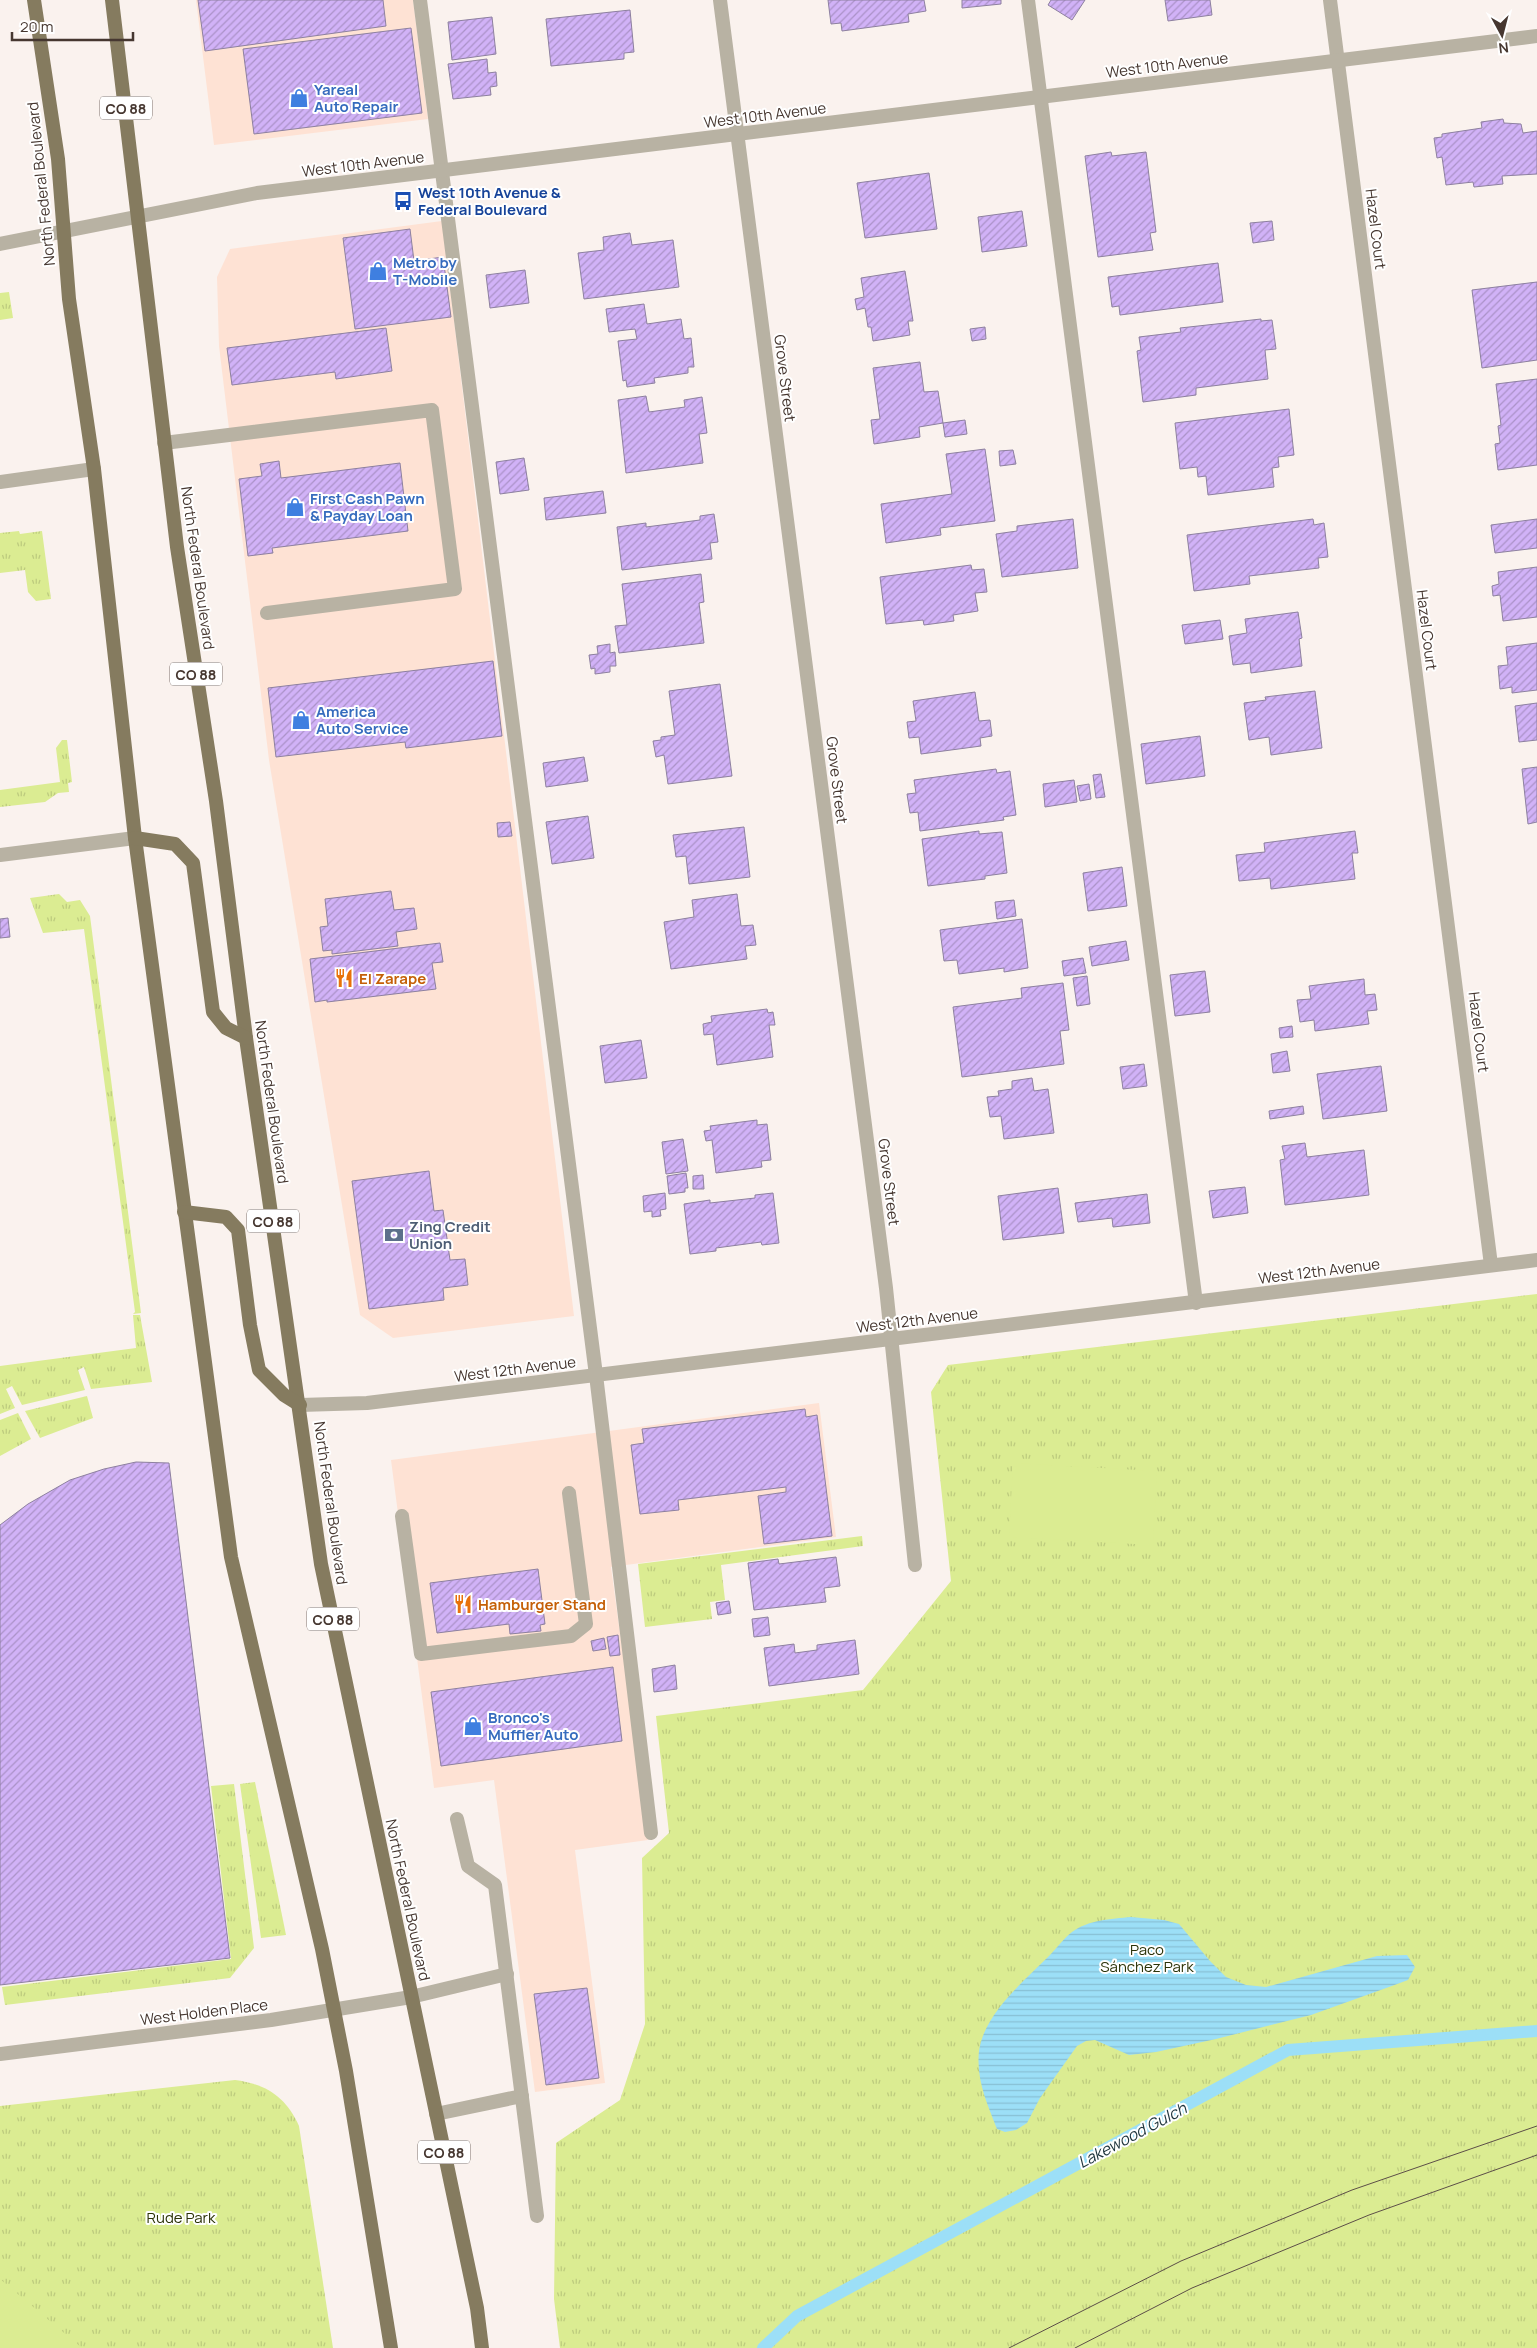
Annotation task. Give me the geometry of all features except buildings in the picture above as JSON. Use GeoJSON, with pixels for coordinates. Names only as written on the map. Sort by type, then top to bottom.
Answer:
{"type":"FeatureCollection","features":[{"type":"Feature","properties":{"kind":"main road","name":"North Federal Boulevard"},"geometry":{"type":"LineString","coordinates":[[34,0],[58,159],[69,299],[94,469],[135,838],[231,1556],[322,1949],[391,2348]]}},
{"type":"Feature","properties":{"kind":"main road","name":"North Federal Boulevard"},"geometry":{"type":"LineString","coordinates":[[112,0],[139,217],[164,443],[216,800],[246,1038],[300,1405],[321,1564],[477,2308],[482,2348]]}},
{"type":"Feature","properties":{"kind":"main road"},"geometry":{"type":"LineString","coordinates":[[135,838],[175,844],[193,863],[213,1012],[226,1028],[246,1038]]}},
{"type":"Feature","properties":{"kind":"main road"},"geometry":{"type":"LineString","coordinates":[[184,1212],[226,1217],[238,1230],[250,1325],[259,1370],[284,1396],[300,1405]]}},
{"type":"Feature","properties":{"kind":"street"},"geometry":{"type":"LineString","coordinates":[[420,0],[596,1375],[651,1833]]}},
{"type":"Feature","properties":{"kind":"street","name":"Grove Street"},"geometry":{"type":"LineString","coordinates":[[720,0],[891,1340],[898,1380],[915,1565]]}},
{"type":"Feature","properties":{"kind":"street"},"geometry":{"type":"LineString","coordinates":[[1028,0],[1196,1303]]}},
{"type":"Feature","properties":{"kind":"street","name":"Hazel Court"},"geometry":{"type":"LineString","coordinates":[[1330,0],[1491,1265]]}},
{"type":"Feature","properties":{"kind":"street","name":"West 10th Avenue"},"geometry":{"type":"LineString","coordinates":[[0,244],[257,194],[1537,36]]}},
{"type":"Feature","properties":{"kind":"street"},"geometry":{"type":"LineString","coordinates":[[164,443],[432,410],[455,589],[266,613]]}},
{"type":"Feature","properties":{"kind":"street"},"geometry":{"type":"LineString","coordinates":[[0,482],[94,469]]}},
{"type":"Feature","properties":{"kind":"street"},"geometry":{"type":"LineString","coordinates":[[0,855],[135,838]]}},
{"type":"Feature","properties":{"kind":"street","name":"West 12th Avenue"},"geometry":{"type":"LineString","coordinates":[[300,1405],[367,1403],[1537,1260]]}},
{"type":"Feature","properties":{"kind":"street"},"geometry":{"type":"LineString","coordinates":[[402,1516],[422,1654],[571,1636],[586,1624],[569,1493]]}},
{"type":"Feature","properties":{"kind":"street"},"geometry":{"type":"LineString","coordinates":[[457,1819],[468,1866],[495,1885],[537,2216]]}},
{"type":"Feature","properties":{"kind":"street","name":"West Holden Place"},"geometry":{"type":"LineString","coordinates":[[0,2054],[334,2010],[412,1997],[507,1974]]}},
{"type":"Feature","properties":{"kind":"street"},"geometry":{"type":"LineString","coordinates":[[436,2114],[522,2096]]}},
{"type":"Feature","properties":{"kind":"shaded area"},"geometry":{"type":"Polygon","coordinates":[[[196,0],[413,0],[428,119],[214,145],[196,0]]]}},
{"type":"Feature","properties":{"kind":"shaded area"},"geometry":{"type":"Polygon","coordinates":[[[442,221],[574,1316],[393,1338],[360,1315],[269,760],[219,346],[217,277],[230,249],[442,221]]]}},
{"type":"Feature","properties":{"kind":"shaded area"},"geometry":{"type":"Polygon","coordinates":[[[819,1403],[836,1537],[611,1567],[648,1840],[575,1850],[605,2083],[535,2092],[494,1780],[434,1788],[391,1460],[819,1403]]]}},
{"type":"Feature","properties":{"kind":"green space"},"geometry":{"type":"Polygon","coordinates":[[[9,292],[13,318],[0,320],[0,293],[9,292]]]}},
{"type":"Feature","properties":{"kind":"green space"},"geometry":{"type":"Polygon","coordinates":[[[19,531],[20,534],[42,531],[51,599],[36,601],[28,592],[25,570],[0,573],[0,533],[19,531]]]}},
{"type":"Feature","properties":{"kind":"green space"},"geometry":{"type":"Polygon","coordinates":[[[62,740],[67,740],[72,782],[68,783],[69,792],[58,793],[45,802],[0,807],[0,790],[60,782],[56,748],[62,740]]]}},
{"type":"Feature","properties":{"kind":"green space"},"geometry":{"type":"Polygon","coordinates":[[[59,894],[67,902],[80,900],[90,916],[141,1313],[133,1314],[135,1312],[84,929],[43,933],[30,898],[59,894]]]}},
{"type":"Feature","properties":{"kind":"green space","name":"Paco Sánchez Park"},"geometry":{"type":"Polygon","coordinates":[[[1537,1294],[1537,2348],[560,2348],[554,2299],[556,2143],[620,2100],[645,2024],[642,1858],[669,1833],[656,1716],[863,1690],[951,1581],[931,1392],[948,1365],[1537,1294]]]}},
{"type":"Feature","properties":{"kind":"green space"},"geometry":{"type":"Polygon","coordinates":[[[133,1315],[140,1315],[152,1382],[91,1389],[84,1367],[78,1370],[85,1390],[22,1405],[12,1386],[6,1389],[15,1408],[0,1414],[0,1366],[136,1348],[133,1315]]]}},
{"type":"Feature","properties":{"kind":"green space"},"geometry":{"type":"Polygon","coordinates":[[[87,1396],[93,1418],[40,1438],[25,1411],[87,1396]]]}},
{"type":"Feature","properties":{"kind":"green space"},"geometry":{"type":"Polygon","coordinates":[[[18,1413],[31,1439],[0,1456],[0,1420],[18,1413]]]}},
{"type":"Feature","properties":{"kind":"green space"},"geometry":{"type":"Polygon","coordinates":[[[1013,1463],[1157,1471],[1153,1545],[1009,1537],[1013,1463]]]}},
{"type":"Feature","properties":{"kind":"green space"},"geometry":{"type":"Polygon","coordinates":[[[862,1536],[863,1546],[721,1565],[725,1600],[710,1602],[712,1619],[645,1627],[638,1564],[862,1536]]]}},
{"type":"Feature","properties":{"kind":"green space"},"geometry":{"type":"Polygon","coordinates":[[[255,1782],[286,1935],[261,1938],[240,1784],[255,1782]]]}},
{"type":"Feature","properties":{"kind":"green space"},"geometry":{"type":"Polygon","coordinates":[[[234,1784],[254,1948],[230,1978],[5,2005],[2,1987],[231,1959],[211,1786],[234,1784]]]}},
{"type":"Feature","properties":{"kind":"green space","name":"Rude Park"},"geometry":{"type":"Polygon","coordinates":[[[235,2080],[256,2085],[274,2094],[288,2107],[299,2126],[333,2348],[0,2348],[0,2106],[235,2080]]]}},
{"type":"Feature","properties":{"kind":"green space"},"geometry":{"type":"Polygon","coordinates":[[[0,2279],[82,2348],[0,2348],[0,2279]]]}},
{"type":"Feature","properties":{"kind":"water"},"geometry":{"type":"Polygon","coordinates":[[[1131,1917],[1164,1920],[1179,1924],[1226,1977],[1246,1985],[1266,1987],[1377,1956],[1407,1955],[1415,1967],[1408,1980],[1389,1987],[1311,2015],[1216,2039],[1156,2052],[1129,2055],[1095,2040],[1086,2041],[1077,2046],[1040,2098],[1027,2123],[1016,2130],[1005,2132],[997,2129],[983,2091],[979,2072],[979,2051],[982,2037],[988,2024],[1016,1988],[1072,1932],[1092,1923],[1108,1919],[1131,1917]]]}},
{"type":"Feature","properties":{"kind":"waterway","name":"Lakewood Gulch"},"geometry":{"type":"LineString","coordinates":[[763,2348],[797,2316],[1288,2050],[1537,2031]]}},
{"type":"Feature","properties":{"kind":"tram line"},"geometry":{"type":"LineString","coordinates":[[1009,2348],[1181,2261],[1352,2190],[1537,2126]]}},
{"type":"Feature","properties":{"kind":"tram line"},"geometry":{"type":"LineString","coordinates":[[1075,2348],[1192,2288],[1369,2215],[1537,2155]]}},
{"type":"Feature","properties":{"kind":"place","name":"Yareal Auto Repair"},"geometry":{"type":"Point","coordinates":[299,98]}},
{"type":"Feature","properties":{"kind":"place","name":"West 10th Avenue & Federal Boulevard"},"geometry":{"type":"Point","coordinates":[403,201]}},
{"type":"Feature","properties":{"kind":"place","name":"Metro by T-Mobile"},"geometry":{"type":"Point","coordinates":[378,271]}},
{"type":"Feature","properties":{"kind":"place","name":"First Cash Pawn & Payday Loan"},"geometry":{"type":"Point","coordinates":[295,507]}},
{"type":"Feature","properties":{"kind":"place","name":"America Auto Service"},"geometry":{"type":"Point","coordinates":[301,720]}},
{"type":"Feature","properties":{"kind":"place","name":"El Zarape"},"geometry":{"type":"Point","coordinates":[344,978]}},
{"type":"Feature","properties":{"kind":"place","name":"Zing Credit Union"},"geometry":{"type":"Point","coordinates":[394,1235]}},
{"type":"Feature","properties":{"kind":"place","name":"Hamburger Stand"},"geometry":{"type":"Point","coordinates":[463,1604]}},
{"type":"Feature","properties":{"kind":"place","name":"Bronco's Muffler Auto"},"geometry":{"type":"Point","coordinates":[473,1726]}}]}
